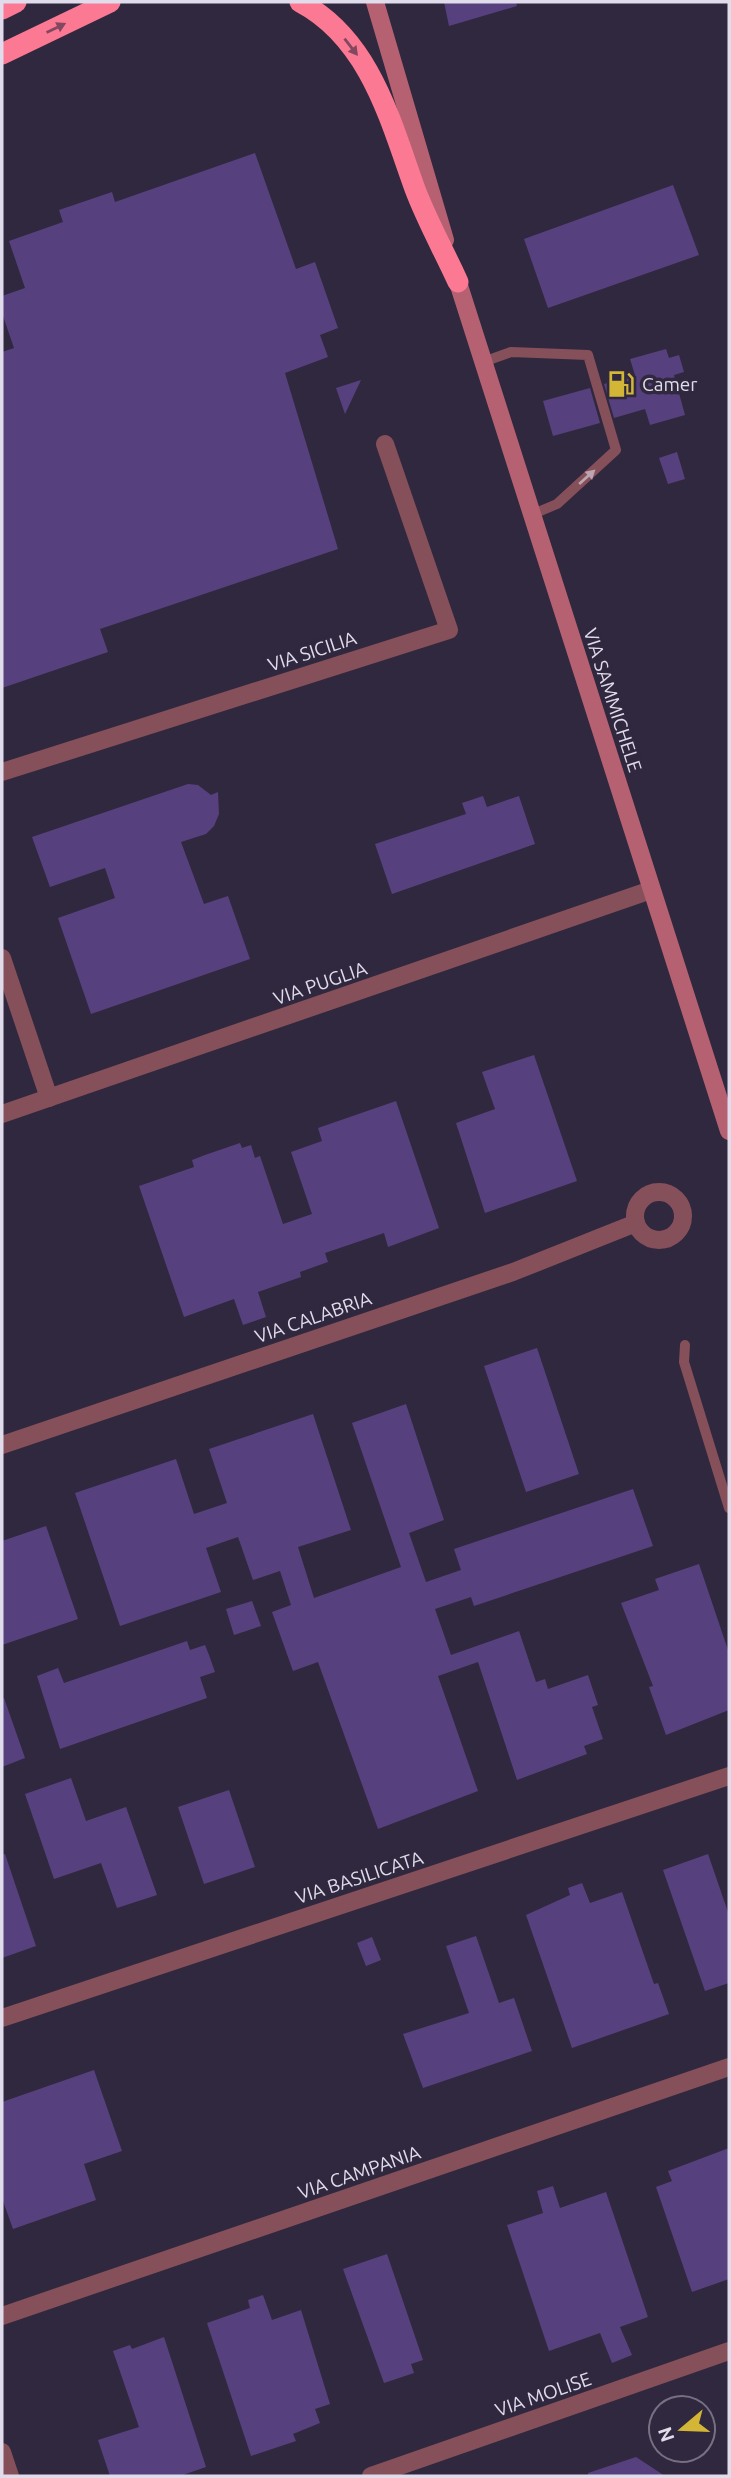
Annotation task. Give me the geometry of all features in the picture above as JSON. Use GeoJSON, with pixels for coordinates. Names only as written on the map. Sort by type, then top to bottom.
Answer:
{"type":"FeatureCollection","features":[{"type":"Feature","properties":{"kind":"highway"},"geometry":{"type":"LineString","coordinates":[[2,9],[16,2]]}},
{"type":"Feature","properties":{"kind":"highway"},"geometry":{"type":"LineString","coordinates":[[2,54],[110,2]]}},
{"type":"Feature","properties":{"kind":"highway"},"geometry":{"type":"LineString","coordinates":[[300,2],[318,11],[351,45],[373,80],[392,119],[416,191],[458,282]]}},
{"type":"Feature","properties":{"kind":"main road","name":"VIA SAMMICHELE"},"geometry":{"type":"LineString","coordinates":[[375,2],[483,362],[729,1131]]}},
{"type":"Feature","properties":{"kind":"street","name":"VIA SICILIA"},"geometry":{"type":"LineString","coordinates":[[2,772],[449,630],[385,444]]}},
{"type":"Feature","properties":{"kind":"street","name":"VIA PUGLIA"},"geometry":{"type":"LineString","coordinates":[[2,1114],[651,890]]}},
{"type":"Feature","properties":{"kind":"street"},"geometry":{"type":"LineString","coordinates":[[2,958],[49,1098]]}},
{"type":"Feature","properties":{"kind":"street","name":"VIA CALABRIA"},"geometry":{"type":"LineString","coordinates":[[2,1445],[513,1272],[636,1223]]}},
{"type":"Feature","properties":{"kind":"street","name":"VIA BASILICATA"},"geometry":{"type":"LineString","coordinates":[[2,2018],[729,1776]]}},
{"type":"Feature","properties":{"kind":"street","name":"VIA CAMPANIA"},"geometry":{"type":"LineString","coordinates":[[2,2316],[729,2067]]}},
{"type":"Feature","properties":{"kind":"street","name":"VIA MOLISE"},"geometry":{"type":"LineString","coordinates":[[371,2476],[729,2351]]}},
{"type":"Feature","properties":{"kind":"street"},"geometry":{"type":"LineString","coordinates":[[2,2452],[10,2476]]}},
{"type":"Feature","properties":{"kind":"lane"},"geometry":{"type":"LineString","coordinates":[[483,362],[511,352],[588,355],[616,450],[556,504],[531,515]]}},
{"type":"Feature","properties":{"kind":"lane"},"geometry":{"type":"LineString","coordinates":[[685,1345],[684,1362],[729,1508]]}},
{"type":"Feature","properties":{"kind":"building"},"geometry":{"type":"Polygon","coordinates":[[[444,2],[516,2],[517,6],[449,26],[444,2]]]}},
{"type":"Feature","properties":{"kind":"building"},"geometry":{"type":"Polygon","coordinates":[[[255,153],[296,269],[315,262],[338,328],[320,335],[328,357],[285,373],[338,549],[100,629],[108,652],[2,688],[2,352],[14,348],[2,313],[2,296],[25,288],[9,241],[63,222],[59,210],[112,192],[115,202],[255,153]]]}},
{"type":"Feature","properties":{"kind":"building"},"geometry":{"type":"Polygon","coordinates":[[[673,185],[699,255],[548,308],[524,239],[673,185]]]}},
{"type":"Feature","properties":{"kind":"building"},"geometry":{"type":"Polygon","coordinates":[[[666,349],[669,358],[679,355],[684,372],[674,375],[685,415],[650,425],[645,409],[614,418],[604,384],[635,375],[630,359],[666,349]]]}},
{"type":"Feature","properties":{"kind":"building"},"geometry":{"type":"Polygon","coordinates":[[[361,380],[345,414],[336,388],[361,380]]]}},
{"type":"Feature","properties":{"kind":"building"},"geometry":{"type":"Polygon","coordinates":[[[590,388],[600,423],[553,436],[543,401],[590,388]]]}},
{"type":"Feature","properties":{"kind":"building"},"geometry":{"type":"Polygon","coordinates":[[[677,452],[685,479],[668,484],[659,458],[677,452]]]}},
{"type":"Feature","properties":{"kind":"building"},"geometry":{"type":"Polygon","coordinates":[[[188,784],[198,785],[211,795],[218,792],[219,814],[214,826],[206,834],[181,842],[204,904],[228,896],[250,959],[91,1014],[58,918],[115,898],[105,868],[50,887],[32,837],[188,784]]]}},
{"type":"Feature","properties":{"kind":"building"},"geometry":{"type":"Polygon","coordinates":[[[483,796],[487,807],[519,796],[535,844],[392,894],[375,844],[466,814],[462,803],[483,796]]]}},
{"type":"Feature","properties":{"kind":"building"},"geometry":{"type":"Polygon","coordinates":[[[534,1055],[577,1181],[485,1213],[456,1123],[495,1109],[482,1072],[534,1055]]]}},
{"type":"Feature","properties":{"kind":"building"},"geometry":{"type":"Polygon","coordinates":[[[396,1101],[439,1228],[388,1247],[384,1233],[325,1253],[328,1262],[300,1272],[301,1277],[258,1292],[266,1317],[243,1325],[234,1299],[184,1317],[139,1186],[194,1167],[192,1160],[205,1155],[240,1143],[242,1148],[251,1145],[255,1158],[260,1156],[283,1224],[312,1214],[291,1152],[322,1141],[318,1128],[396,1101]]]}},
{"type":"Feature","properties":{"kind":"building"},"geometry":{"type":"Polygon","coordinates":[[[537,1348],[579,1474],[526,1492],[484,1366],[537,1348]]]}},
{"type":"Feature","properties":{"kind":"building"},"geometry":{"type":"Polygon","coordinates":[[[406,1404],[444,1520],[409,1533],[426,1582],[461,1570],[454,1549],[633,1489],[653,1546],[474,1606],[471,1597],[435,1609],[451,1655],[519,1631],[536,1682],[545,1679],[548,1689],[588,1675],[598,1705],[592,1707],[603,1739],[584,1746],[587,1754],[517,1780],[478,1662],[438,1676],[478,1791],[378,1829],[318,1662],[293,1671],[272,1612],[291,1605],[280,1571],[253,1580],[238,1537],[206,1548],[221,1592],[120,1626],[75,1493],[176,1459],[194,1514],[227,1503],[209,1449],[313,1414],[351,1530],[298,1547],[314,1598],[401,1567],[352,1423],[406,1404]]]}},
{"type":"Feature","properties":{"kind":"building"},"geometry":{"type":"Polygon","coordinates":[[[46,1526],[78,1619],[2,1645],[2,1541],[46,1526]]]}},
{"type":"Feature","properties":{"kind":"building"},"geometry":{"type":"Polygon","coordinates":[[[699,1564],[729,1653],[729,1710],[666,1735],[649,1687],[653,1686],[621,1603],[659,1590],[655,1579],[699,1564]]]}},
{"type":"Feature","properties":{"kind":"building"},"geometry":{"type":"Polygon","coordinates":[[[252,1601],[261,1626],[234,1635],[226,1609],[252,1601]]]}},
{"type":"Feature","properties":{"kind":"building"},"geometry":{"type":"Polygon","coordinates":[[[187,1641],[190,1650],[205,1645],[215,1672],[200,1677],[207,1698],[60,1749],[37,1676],[58,1668],[64,1683],[187,1641]]]}},
{"type":"Feature","properties":{"kind":"building"},"geometry":{"type":"Polygon","coordinates":[[[4,1698],[25,1758],[2,1767],[2,1699],[4,1698]]]}},
{"type":"Feature","properties":{"kind":"building"},"geometry":{"type":"Polygon","coordinates":[[[71,1778],[86,1821],[126,1807],[157,1895],[117,1908],[101,1863],[54,1879],[25,1794],[71,1778]]]}},
{"type":"Feature","properties":{"kind":"building"},"geometry":{"type":"Polygon","coordinates":[[[229,1790],[255,1867],[204,1884],[178,1807],[229,1790]]]}},
{"type":"Feature","properties":{"kind":"building"},"geometry":{"type":"Polygon","coordinates":[[[2,1854],[5,1854],[36,1946],[2,1958],[2,1854]]]}},
{"type":"Feature","properties":{"kind":"building"},"geometry":{"type":"Polygon","coordinates":[[[708,1854],[729,1915],[729,1983],[705,1991],[663,1870],[708,1854]]]}},
{"type":"Feature","properties":{"kind":"building"},"geometry":{"type":"Polygon","coordinates":[[[582,1883],[590,1903],[622,1892],[654,1984],[658,1983],[669,2014],[572,2048],[526,1915],[570,1895],[568,1888],[582,1883]]]}},
{"type":"Feature","properties":{"kind":"building"},"geometry":{"type":"Polygon","coordinates":[[[476,1936],[499,2003],[514,1998],[532,2051],[423,2088],[403,2034],[469,2013],[446,1946],[476,1936]]]}},
{"type":"Feature","properties":{"kind":"building"},"geometry":{"type":"Polygon","coordinates":[[[372,1937],[381,1960],[366,1966],[357,1943],[372,1937]]]}},
{"type":"Feature","properties":{"kind":"building"},"geometry":{"type":"Polygon","coordinates":[[[94,2070],[122,2151],[84,2164],[96,2200],[13,2229],[2,2198],[2,2102],[94,2070]]]}},
{"type":"Feature","properties":{"kind":"building"},"geometry":{"type":"Polygon","coordinates":[[[729,2148],[729,2279],[692,2292],[656,2187],[672,2181],[668,2171],[729,2148]]]}},
{"type":"Feature","properties":{"kind":"building"},"geometry":{"type":"Polygon","coordinates":[[[553,2186],[560,2208],[606,2192],[648,2317],[620,2327],[632,2355],[612,2363],[600,2333],[549,2351],[507,2225],[543,2213],[537,2191],[553,2186]]]}},
{"type":"Feature","properties":{"kind":"building"},"geometry":{"type":"Polygon","coordinates":[[[387,2254],[423,2360],[411,2364],[414,2373],[384,2383],[343,2269],[387,2254]]]}},
{"type":"Feature","properties":{"kind":"building"},"geometry":{"type":"Polygon","coordinates":[[[263,2295],[272,2320],[301,2310],[330,2404],[315,2409],[320,2423],[293,2434],[296,2441],[251,2456],[207,2323],[250,2308],[248,2300],[263,2295]]]}},
{"type":"Feature","properties":{"kind":"building"},"geometry":{"type":"Polygon","coordinates":[[[164,2337],[206,2467],[180,2476],[110,2476],[98,2440],[139,2427],[113,2351],[130,2345],[132,2349],[164,2337]]]}},
{"type":"Feature","properties":{"kind":"building"},"geometry":{"type":"Polygon","coordinates":[[[636,2457],[665,2476],[588,2476],[588,2473],[636,2457]]]}},
{"type":"Feature","properties":{"kind":"place","name":"Camer"},"geometry":{"type":"Point","coordinates":[621,384]}}]}
